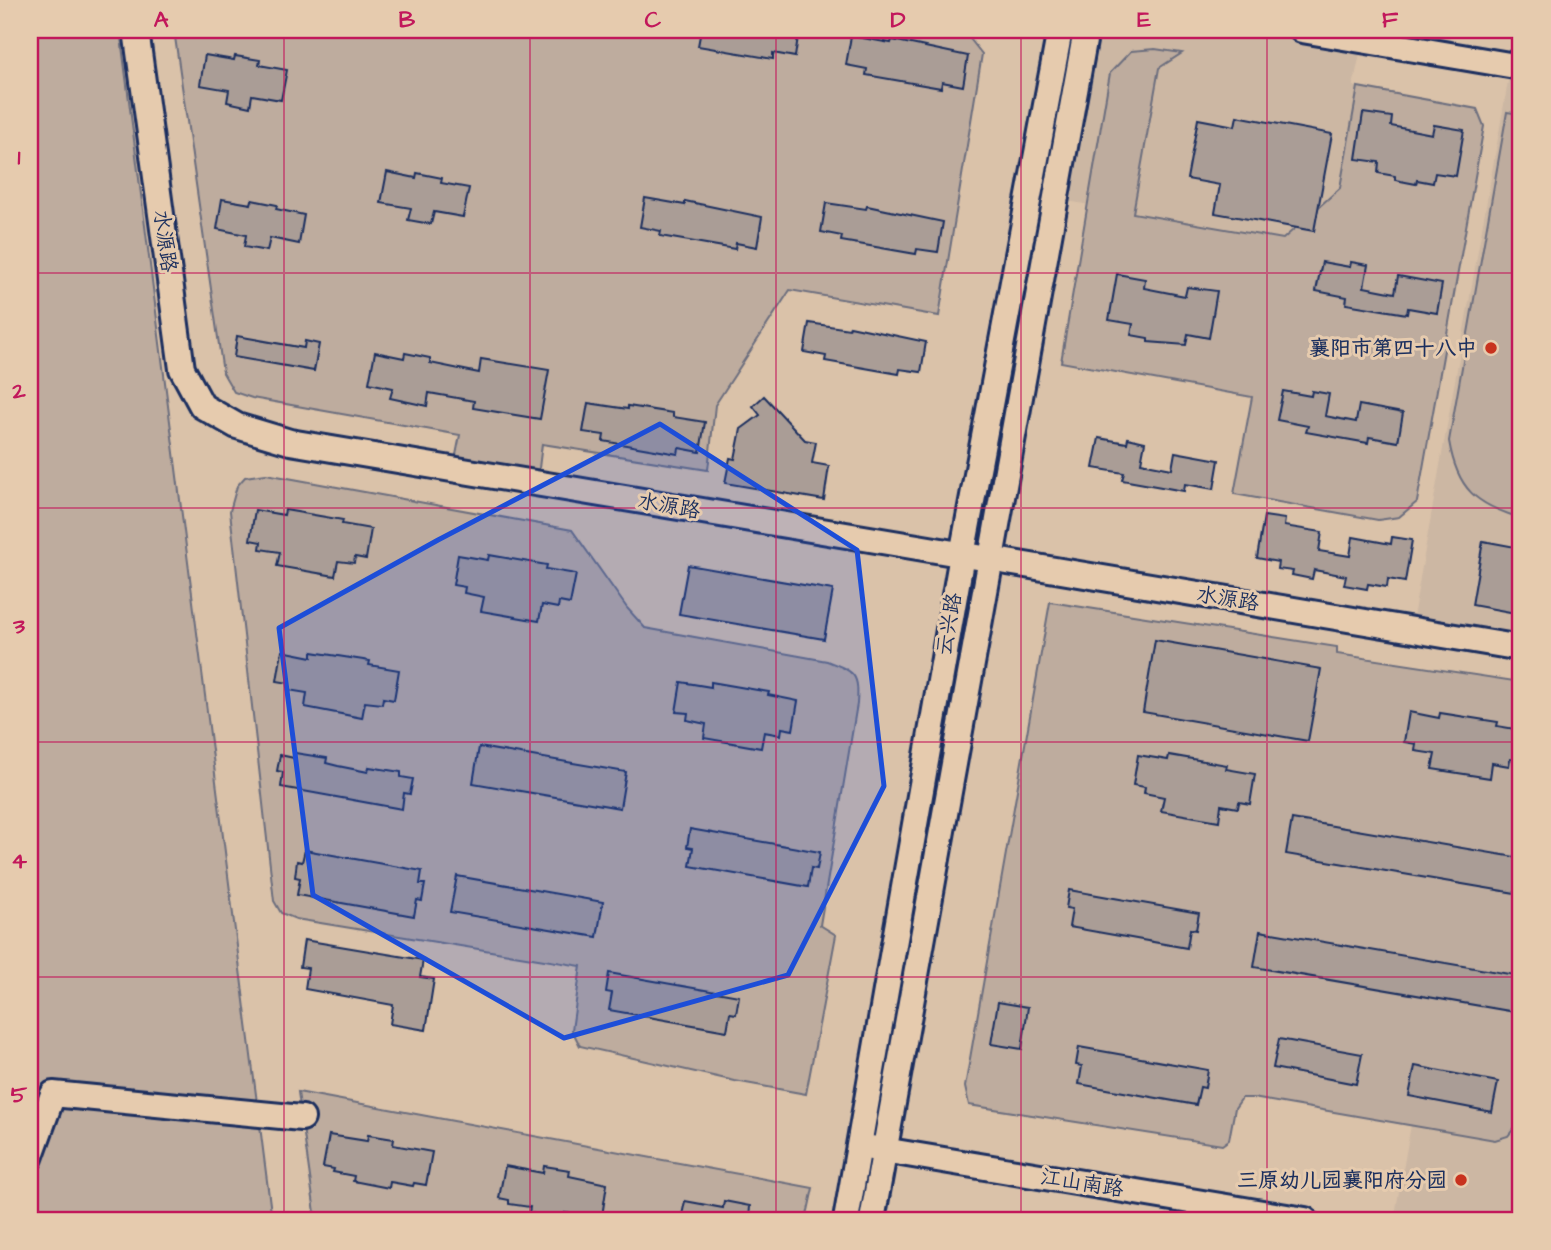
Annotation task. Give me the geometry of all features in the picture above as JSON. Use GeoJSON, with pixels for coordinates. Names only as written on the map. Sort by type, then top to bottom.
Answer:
{"type":"FeatureCollection","features":[{"type":"Feature","properties":{"kind":"street","name":"水源路"},"geometry":{"type":"LineString","coordinates":[[136,30],[182,369],[202,406],[237,426],[290,442],[1521,648]]}},
{"type":"Feature","properties":{"kind":"street","name":"云兴路"},"geometry":{"type":"LineString","coordinates":[[846,1220],[962,555],[1060,30]]}},
{"type":"Feature","properties":{"kind":"street","name":"云兴路"},"geometry":{"type":"LineString","coordinates":[[872,1220],[1086,30]]}},
{"type":"Feature","properties":{"kind":"street"},"geometry":{"type":"LineString","coordinates":[[1302,30],[1521,66]]}},
{"type":"Feature","properties":{"kind":"street"},"geometry":{"type":"LineString","coordinates":[[30,1158],[53,1094],[302,1118]]}},
{"type":"Feature","properties":{"kind":"street","name":"江山南路"},"geometry":{"type":"LineString","coordinates":[[859,1146],[1305,1220]]}},
{"type":"Feature","properties":{"kind":"highlighted area"},"geometry":{"type":"Polygon","coordinates":[[[660,424],[857,550],[884,786],[788,975],[564,1038],[313,895],[279,628],[438,540],[660,424]]]}},
{"type":"Feature","properties":{"kind":"shaded area"},"geometry":{"type":"Polygon","coordinates":[[[30,30],[120,30],[272,1220],[30,1220],[30,30]]]}},
{"type":"Feature","properties":{"kind":"shaded area"},"geometry":{"type":"Polygon","coordinates":[[[174,30],[963,30],[982,54],[939,316],[790,290],[715,405],[708,470],[542,444],[537,484],[453,470],[460,435],[252,398],[234,392],[223,373],[174,30]]]}},
{"type":"Feature","properties":{"kind":"shaded area"},"geometry":{"type":"Polygon","coordinates":[[[1086,30],[1302,30],[1363,40],[1353,86],[1358,87],[1329,247],[1056,199],[1086,30]]]}},
{"type":"Feature","properties":{"kind":"shaded area"},"geometry":{"type":"Polygon","coordinates":[[[1155,49],[1182,53],[1159,68],[1133,213],[1283,239],[1340,188],[1358,87],[1477,109],[1484,126],[1417,502],[1399,517],[1378,520],[1234,494],[1252,397],[1061,362],[1110,73],[1131,51],[1155,49]]]}},
{"type":"Feature","properties":{"kind":"shaded area","name":"襄阳市第四十八中"},"geometry":{"type":"Polygon","coordinates":[[[1511,65],[1521,67],[1521,648],[1411,629],[1511,65]]]}},
{"type":"Feature","properties":{"kind":"shaded area"},"geometry":{"type":"Polygon","coordinates":[[[1507,112],[1521,114],[1521,518],[1492,507],[1471,493],[1457,471],[1449,441],[1507,112]]]}},
{"type":"Feature","properties":{"kind":"shaded area"},"geometry":{"type":"Polygon","coordinates":[[[266,474],[572,530],[627,608],[645,628],[827,661],[853,675],[857,686],[857,704],[820,925],[836,935],[806,1094],[580,1046],[572,1030],[581,966],[296,919],[281,913],[274,901],[230,511],[237,486],[245,477],[266,474]]]}},
{"type":"Feature","properties":{"kind":"shaded area"},"geometry":{"type":"Polygon","coordinates":[[[1050,602],[1337,647],[1337,654],[1521,682],[1521,1120],[1508,1136],[1495,1140],[1242,1098],[1235,1108],[1229,1140],[1222,1145],[969,1105],[965,1087],[1050,602]]]}},
{"type":"Feature","properties":{"kind":"shaded area"},"geometry":{"type":"Polygon","coordinates":[[[298,1092],[813,1188],[806,1220],[316,1220],[298,1092]]]}},
{"type":"Feature","properties":{"kind":"shaded area","name":"三原幼儿园襄阳府分园"},"geometry":{"type":"Polygon","coordinates":[[[1521,1120],[1521,1220],[1394,1220],[1411,1125],[1508,1136],[1521,1120]]]}},
{"type":"Feature","properties":{"kind":"building"},"geometry":{"type":"Polygon","coordinates":[[[701,30],[799,30],[795,57],[773,53],[773,59],[698,46],[701,30]]]}},
{"type":"Feature","properties":{"kind":"building"},"geometry":{"type":"Polygon","coordinates":[[[851,36],[891,43],[892,40],[968,56],[963,86],[942,82],[941,88],[866,75],[867,69],[846,65],[851,36]]]}},
{"type":"Feature","properties":{"kind":"building"},"geometry":{"type":"Polygon","coordinates":[[[205,55],[234,60],[235,56],[260,60],[259,65],[287,70],[281,100],[252,95],[250,107],[227,102],[229,90],[200,85],[205,55]]]}},
{"type":"Feature","properties":{"kind":"building"},"geometry":{"type":"Polygon","coordinates":[[[1363,113],[1392,117],[1391,126],[1432,134],[1434,125],[1464,130],[1456,176],[1435,173],[1433,183],[1417,180],[1416,184],[1378,173],[1379,162],[1356,159],[1363,113]]]}},
{"type":"Feature","properties":{"kind":"building"},"geometry":{"type":"Polygon","coordinates":[[[1237,116],[1332,134],[1314,231],[1215,213],[1220,185],[1187,179],[1198,119],[1235,126],[1237,116]]]}},
{"type":"Feature","properties":{"kind":"building"},"geometry":{"type":"Polygon","coordinates":[[[387,172],[416,178],[417,173],[442,178],[441,183],[469,188],[463,217],[434,212],[431,224],[408,220],[411,208],[381,203],[387,172]]]}},
{"type":"Feature","properties":{"kind":"building"},"geometry":{"type":"Polygon","coordinates":[[[645,198],[685,205],[685,201],[762,217],[757,247],[736,243],[735,249],[660,236],[661,231],[640,227],[645,198]]]}},
{"type":"Feature","properties":{"kind":"building"},"geometry":{"type":"Polygon","coordinates":[[[222,199],[251,204],[252,200],[277,205],[276,209],[304,215],[299,244],[270,238],[267,251],[244,247],[246,235],[217,229],[222,199]]]}},
{"type":"Feature","properties":{"kind":"building"},"geometry":{"type":"Polygon","coordinates":[[[826,203],[866,209],[867,206],[943,222],[938,252],[917,249],[916,254],[841,241],[842,236],[821,232],[826,203]]]}},
{"type":"Feature","properties":{"kind":"building"},"geometry":{"type":"Polygon","coordinates":[[[1322,262],[1350,267],[1351,262],[1368,265],[1364,287],[1395,293],[1398,276],[1442,284],[1437,313],[1408,308],[1407,314],[1346,304],[1347,297],[1316,291],[1322,262]]]}},
{"type":"Feature","properties":{"kind":"building"},"geometry":{"type":"Polygon","coordinates":[[[1117,274],[1145,279],[1144,288],[1185,296],[1187,287],[1217,291],[1209,338],[1188,334],[1186,345],[1148,342],[1148,338],[1131,335],[1133,324],[1109,320],[1117,274]]]}},
{"type":"Feature","properties":{"kind":"building"},"geometry":{"type":"Polygon","coordinates":[[[809,323],[849,329],[850,326],[926,342],[921,372],[900,369],[899,374],[825,361],[826,356],[804,352],[809,323]]]}},
{"type":"Feature","properties":{"kind":"building"},"geometry":{"type":"Polygon","coordinates":[[[237,336],[304,348],[305,341],[319,344],[314,371],[234,357],[237,336]]]}},
{"type":"Feature","properties":{"kind":"building"},"geometry":{"type":"Polygon","coordinates":[[[375,352],[404,358],[405,353],[430,358],[430,363],[479,373],[481,359],[549,370],[540,419],[473,408],[474,401],[429,393],[427,406],[390,398],[393,388],[369,383],[375,352]]]}},
{"type":"Feature","properties":{"kind":"building"},"geometry":{"type":"Polygon","coordinates":[[[1283,391],[1311,396],[1312,391],[1329,394],[1325,416],[1356,422],[1359,405],[1403,413],[1398,442],[1369,437],[1368,443],[1306,432],[1308,426],[1277,420],[1283,391]]]}},
{"type":"Feature","properties":{"kind":"building"},"geometry":{"type":"Polygon","coordinates":[[[764,396],[805,440],[816,442],[812,463],[829,466],[824,500],[725,483],[730,458],[735,459],[741,429],[760,415],[753,406],[764,396]]]}},
{"type":"Feature","properties":{"kind":"building"},"geometry":{"type":"Polygon","coordinates":[[[588,403],[673,413],[673,417],[705,422],[700,452],[679,448],[678,454],[603,441],[604,435],[583,432],[588,403]]]}},
{"type":"Feature","properties":{"kind":"building"},"geometry":{"type":"Polygon","coordinates":[[[1099,438],[1127,443],[1128,438],[1145,442],[1141,463],[1172,469],[1175,452],[1219,460],[1214,489],[1185,484],[1184,491],[1122,480],[1124,473],[1093,468],[1099,438]]]}},
{"type":"Feature","properties":{"kind":"building"},"geometry":{"type":"Polygon","coordinates":[[[255,510],[284,515],[285,510],[343,520],[342,524],[371,529],[366,559],[355,557],[354,563],[338,561],[335,576],[277,566],[280,552],[260,549],[261,542],[250,540],[255,510]]]}},
{"type":"Feature","properties":{"kind":"building"},"geometry":{"type":"Polygon","coordinates":[[[1264,516],[1285,519],[1284,526],[1322,532],[1319,551],[1350,556],[1353,537],[1391,544],[1392,537],[1412,540],[1405,582],[1388,579],[1387,587],[1368,584],[1367,589],[1344,585],[1346,576],[1314,570],[1312,579],[1292,575],[1293,571],[1277,569],[1278,562],[1257,558],[1264,516]]]}},
{"type":"Feature","properties":{"kind":"building"},"geometry":{"type":"Polygon","coordinates":[[[1483,541],[1521,548],[1521,614],[1472,605],[1483,541]]]}},
{"type":"Feature","properties":{"kind":"building"},"geometry":{"type":"Polygon","coordinates":[[[458,555],[488,560],[489,555],[547,565],[546,569],[576,574],[570,604],[559,602],[558,608],[542,605],[539,621],[481,611],[484,597],[464,593],[465,587],[453,585],[458,555]]]}},
{"type":"Feature","properties":{"kind":"building"},"geometry":{"type":"Polygon","coordinates":[[[688,565],[833,590],[824,639],[679,614],[688,565]]]}},
{"type":"Feature","properties":{"kind":"building"},"geometry":{"type":"Polygon","coordinates":[[[1155,640],[1321,669],[1308,741],[1143,712],[1155,640]]]}},
{"type":"Feature","properties":{"kind":"building"},"geometry":{"type":"Polygon","coordinates":[[[282,651],[312,657],[312,652],[370,661],[369,665],[399,670],[394,700],[383,698],[382,704],[365,702],[362,718],[305,707],[307,693],[288,690],[289,683],[277,681],[282,651]]]}},
{"type":"Feature","properties":{"kind":"building"},"geometry":{"type":"Polygon","coordinates":[[[681,682],[711,687],[711,682],[769,692],[768,695],[798,701],[793,730],[782,728],[781,735],[764,732],[761,748],[704,738],[706,724],[687,720],[688,713],[676,712],[681,682]]]}},
{"type":"Feature","properties":{"kind":"building"},"geometry":{"type":"Polygon","coordinates":[[[1409,712],[1439,718],[1440,713],[1498,722],[1497,726],[1521,730],[1521,761],[1510,759],[1509,766],[1492,763],[1490,778],[1432,769],[1435,754],[1415,751],[1416,744],[1404,742],[1409,712]]]}},
{"type":"Feature","properties":{"kind":"building"},"geometry":{"type":"Polygon","coordinates":[[[479,747],[626,772],[620,808],[473,783],[479,747]]]}},
{"type":"Feature","properties":{"kind":"building"},"geometry":{"type":"Polygon","coordinates":[[[295,753],[327,758],[326,763],[368,772],[369,767],[401,772],[401,777],[413,779],[410,794],[404,793],[402,809],[281,787],[283,772],[277,771],[280,755],[294,758],[295,753]]]}},
{"type":"Feature","properties":{"kind":"building"},"geometry":{"type":"Polygon","coordinates":[[[1138,755],[1168,760],[1169,755],[1227,765],[1226,769],[1255,774],[1250,804],[1239,802],[1238,808],[1221,805],[1219,821],[1161,811],[1164,797],[1144,793],[1145,787],[1133,785],[1138,755]]]}},
{"type":"Feature","properties":{"kind":"building"},"geometry":{"type":"Polygon","coordinates":[[[1292,819],[1521,858],[1521,894],[1286,854],[1292,819]]]}},
{"type":"Feature","properties":{"kind":"building"},"geometry":{"type":"Polygon","coordinates":[[[690,829],[820,852],[817,869],[811,868],[808,887],[690,866],[693,848],[687,847],[690,829]]]}},
{"type":"Feature","properties":{"kind":"building"},"geometry":{"type":"Polygon","coordinates":[[[305,850],[422,871],[420,884],[425,884],[422,901],[417,900],[414,916],[297,895],[300,878],[295,877],[297,861],[302,862],[305,850]]]}},
{"type":"Feature","properties":{"kind":"building"},"geometry":{"type":"Polygon","coordinates":[[[457,876],[603,902],[597,937],[450,912],[457,876]]]}},
{"type":"Feature","properties":{"kind":"building"},"geometry":{"type":"Polygon","coordinates":[[[1069,890],[1199,913],[1196,930],[1190,929],[1187,948],[1069,927],[1072,909],[1066,908],[1069,890]]]}},
{"type":"Feature","properties":{"kind":"building"},"geometry":{"type":"Polygon","coordinates":[[[1260,931],[1521,976],[1521,1013],[1254,967],[1260,931]]]}},
{"type":"Feature","properties":{"kind":"building"},"geometry":{"type":"Polygon","coordinates":[[[304,940],[423,960],[420,977],[434,979],[426,1030],[390,1024],[393,1005],[305,989],[308,968],[300,967],[304,940]]]}},
{"type":"Feature","properties":{"kind":"building"},"geometry":{"type":"Polygon","coordinates":[[[609,973],[739,996],[736,1014],[730,1013],[727,1031],[609,1010],[612,993],[606,992],[609,973]]]}},
{"type":"Feature","properties":{"kind":"building"},"geometry":{"type":"Polygon","coordinates":[[[998,1002],[1028,1007],[1022,1049],[991,1044],[998,1002]]]}},
{"type":"Feature","properties":{"kind":"building"},"geometry":{"type":"Polygon","coordinates":[[[1279,1039],[1362,1054],[1356,1084],[1273,1068],[1279,1039]]]}},
{"type":"Feature","properties":{"kind":"building"},"geometry":{"type":"Polygon","coordinates":[[[1079,1047],[1208,1070],[1205,1088],[1200,1087],[1196,1105],[1079,1084],[1082,1066],[1076,1065],[1079,1047]]]}},
{"type":"Feature","properties":{"kind":"building"},"geometry":{"type":"Polygon","coordinates":[[[1415,1066],[1498,1082],[1492,1112],[1409,1096],[1415,1066]]]}},
{"type":"Feature","properties":{"kind":"building"},"geometry":{"type":"Polygon","coordinates":[[[329,1135],[367,1141],[368,1135],[394,1139],[393,1145],[432,1152],[426,1185],[390,1182],[389,1188],[353,1181],[354,1176],[323,1167],[329,1135]]]}},
{"type":"Feature","properties":{"kind":"building"},"geometry":{"type":"Polygon","coordinates":[[[505,1166],[543,1173],[544,1166],[570,1170],[569,1176],[607,1184],[602,1216],[565,1213],[564,1219],[529,1213],[530,1207],[509,1204],[509,1200],[499,1198],[505,1166]]]}},
{"type":"Feature","properties":{"kind":"building"},"geometry":{"type":"Polygon","coordinates":[[[685,1201],[723,1208],[724,1201],[750,1206],[749,1220],[681,1220],[685,1201]]]}},
{"type":"Feature","properties":{"kind":"place","name":"襄阳市第四十八中"},"geometry":{"type":"Point","coordinates":[1491,348]}},
{"type":"Feature","properties":{"kind":"place","name":"三原幼儿园襄阳府分园"},"geometry":{"type":"Point","coordinates":[1461,1180]}}]}
